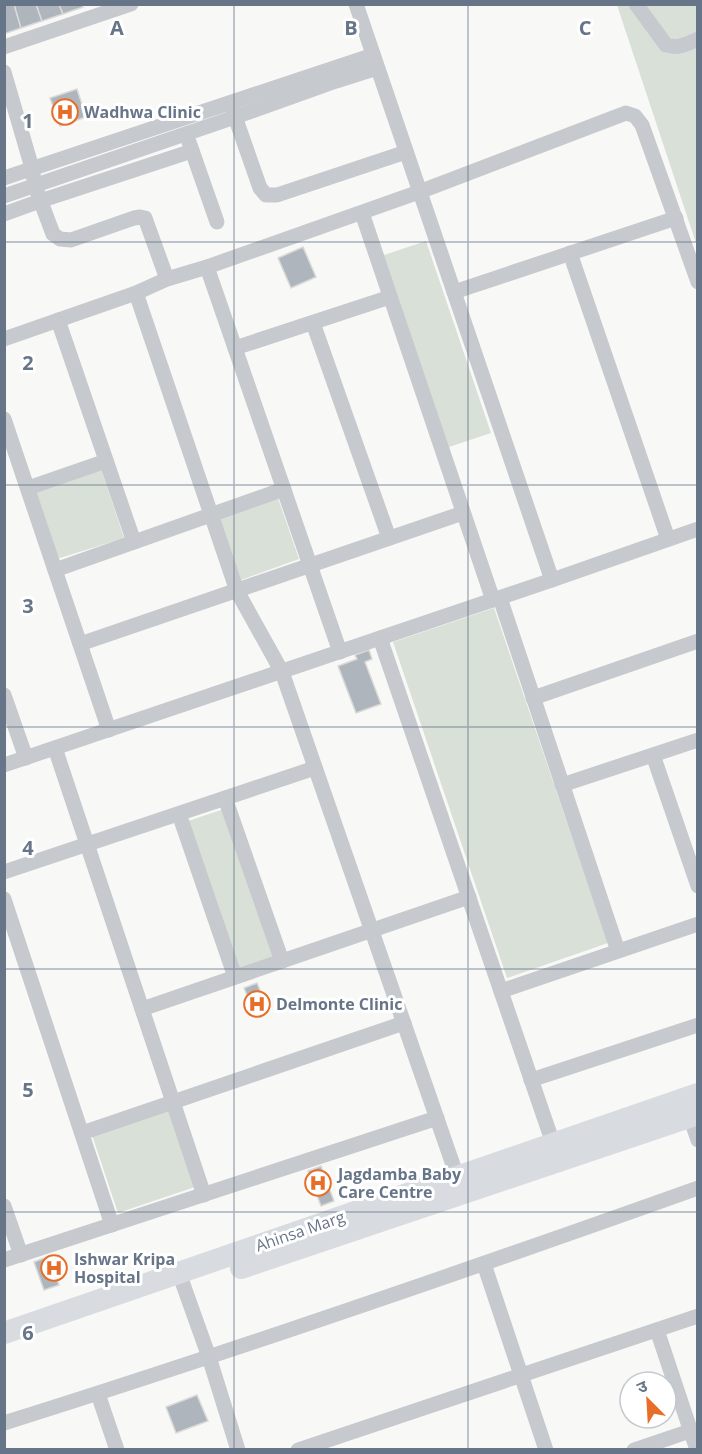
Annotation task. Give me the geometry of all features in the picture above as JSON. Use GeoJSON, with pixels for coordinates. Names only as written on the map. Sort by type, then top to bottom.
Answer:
{"type":"FeatureCollection","features":[{"type":"Feature","properties":{"kind":"highway","name":"Ahinsa Marg"},"geometry":{"type":"LineString","coordinates":[[4,1348],[182,1280],[692,1106]]}},
{"type":"Feature","properties":{"kind":"highway","name":"Ahinsa Marg"},"geometry":{"type":"LineString","coordinates":[[4,1333],[182,1280]]}},
{"type":"Feature","properties":{"kind":"street"},"geometry":{"type":"LineString","coordinates":[[4,47],[131,4]]}},
{"type":"Feature","properties":{"kind":"street"},"geometry":{"type":"LineString","coordinates":[[356,4],[552,580]]}},
{"type":"Feature","properties":{"kind":"street"},"geometry":{"type":"LineString","coordinates":[[636,4],[666,45],[672,48],[698,39]]}},
{"type":"Feature","properties":{"kind":"street"},"geometry":{"type":"LineString","coordinates":[[4,177],[233,110],[375,62]]}},
{"type":"Feature","properties":{"kind":"street"},"geometry":{"type":"LineString","coordinates":[[4,72],[32,168],[35,186],[53,234],[60,239],[70,240],[140,216],[145,218],[167,279]]}},
{"type":"Feature","properties":{"kind":"street"},"geometry":{"type":"LineString","coordinates":[[4,196],[186,134],[233,110]]}},
{"type":"Feature","properties":{"kind":"street"},"geometry":{"type":"LineString","coordinates":[[233,110],[260,188],[266,195],[277,195],[406,152]]}},
{"type":"Feature","properties":{"kind":"street"},"geometry":{"type":"LineString","coordinates":[[4,339],[135,293],[167,279],[362,213],[626,113],[635,116],[642,125],[698,282]]}},
{"type":"Feature","properties":{"kind":"street"},"geometry":{"type":"LineString","coordinates":[[186,134],[218,222]]}},
{"type":"Feature","properties":{"kind":"street"},"geometry":{"type":"LineString","coordinates":[[4,214],[192,151]]}},
{"type":"Feature","properties":{"kind":"street"},"geometry":{"type":"LineString","coordinates":[[362,213],[463,513],[533,698],[618,951]]}},
{"type":"Feature","properties":{"kind":"street"},"geometry":{"type":"LineString","coordinates":[[454,291],[676,218]]}},
{"type":"Feature","properties":{"kind":"street"},"geometry":{"type":"LineString","coordinates":[[570,253],[668,539]]}},
{"type":"Feature","properties":{"kind":"street"},"geometry":{"type":"LineString","coordinates":[[207,267],[340,652]]}},
{"type":"Feature","properties":{"kind":"street"},"geometry":{"type":"LineString","coordinates":[[135,293],[237,591],[282,672],[460,1185]]}},
{"type":"Feature","properties":{"kind":"street"},"geometry":{"type":"LineString","coordinates":[[235,348],[390,297]]}},
{"type":"Feature","properties":{"kind":"street"},"geometry":{"type":"LineString","coordinates":[[58,320],[134,542]]}},
{"type":"Feature","properties":{"kind":"street"},"geometry":{"type":"LineString","coordinates":[[313,322],[388,538]]}},
{"type":"Feature","properties":{"kind":"street"},"geometry":{"type":"LineString","coordinates":[[4,419],[109,730]]}},
{"type":"Feature","properties":{"kind":"street"},"geometry":{"type":"LineString","coordinates":[[28,488],[106,461]]}},
{"type":"Feature","properties":{"kind":"street"},"geometry":{"type":"LineString","coordinates":[[55,570],[284,489]]}},
{"type":"Feature","properties":{"kind":"street"},"geometry":{"type":"LineString","coordinates":[[80,644],[463,513]]}},
{"type":"Feature","properties":{"kind":"street"},"geometry":{"type":"LineString","coordinates":[[4,765],[698,529]]}},
{"type":"Feature","properties":{"kind":"street"},"geometry":{"type":"LineString","coordinates":[[381,638],[556,1152]]}},
{"type":"Feature","properties":{"kind":"street"},"geometry":{"type":"LineString","coordinates":[[533,698],[698,641]]}},
{"type":"Feature","properties":{"kind":"street"},"geometry":{"type":"LineString","coordinates":[[4,695],[26,758]]}},
{"type":"Feature","properties":{"kind":"street"},"geometry":{"type":"LineString","coordinates":[[562,785],[698,740]]}},
{"type":"Feature","properties":{"kind":"street"},"geometry":{"type":"LineString","coordinates":[[55,748],[204,1195]]}},
{"type":"Feature","properties":{"kind":"street"},"geometry":{"type":"LineString","coordinates":[[653,755],[698,886]]}},
{"type":"Feature","properties":{"kind":"street"},"geometry":{"type":"LineString","coordinates":[[4,872],[315,768]]}},
{"type":"Feature","properties":{"kind":"street"},"geometry":{"type":"LineString","coordinates":[[225,798],[282,961]]}},
{"type":"Feature","properties":{"kind":"street"},"geometry":{"type":"LineString","coordinates":[[178,814],[235,977]]}},
{"type":"Feature","properties":{"kind":"street"},"geometry":{"type":"LineString","coordinates":[[142,1009],[469,897]]}},
{"type":"Feature","properties":{"kind":"street"},"geometry":{"type":"LineString","coordinates":[[4,899],[112,1225]]}},
{"type":"Feature","properties":{"kind":"street"},"geometry":{"type":"LineString","coordinates":[[501,991],[698,924]]}},
{"type":"Feature","properties":{"kind":"street"},"geometry":{"type":"LineString","coordinates":[[82,1133],[404,1023]]}},
{"type":"Feature","properties":{"kind":"street"},"geometry":{"type":"LineString","coordinates":[[531,1080],[698,1025]]}},
{"type":"Feature","properties":{"kind":"street"},"geometry":{"type":"LineString","coordinates":[[692,1106],[698,1140]]}},
{"type":"Feature","properties":{"kind":"street"},"geometry":{"type":"LineString","coordinates":[[4,1260],[437,1118]]}},
{"type":"Feature","properties":{"kind":"street"},"geometry":{"type":"LineString","coordinates":[[4,1423],[98,1394],[484,1264],[698,1188]]}},
{"type":"Feature","properties":{"kind":"street"},"geometry":{"type":"LineString","coordinates":[[4,1206],[21,1255]]}},
{"type":"Feature","properties":{"kind":"street"},"geometry":{"type":"LineString","coordinates":[[484,1264],[546,1449]]}},
{"type":"Feature","properties":{"kind":"street"},"geometry":{"type":"LineString","coordinates":[[182,1280],[238,1449]]}},
{"type":"Feature","properties":{"kind":"street"},"geometry":{"type":"LineString","coordinates":[[298,1449],[698,1316]]}},
{"type":"Feature","properties":{"kind":"street"},"geometry":{"type":"LineString","coordinates":[[657,1330],[697,1449]]}},
{"type":"Feature","properties":{"kind":"street"},"geometry":{"type":"LineString","coordinates":[[98,1394],[117,1449]]}},
{"type":"Feature","properties":{"kind":"street"},"geometry":{"type":"LineString","coordinates":[[634,1449],[690,1431]]}},
{"type":"Feature","properties":{"kind":"shaded area"},"geometry":{"type":"Polygon","coordinates":[[[617,5],[697,5],[697,246],[617,5]]]}},
{"type":"Feature","properties":{"kind":"shaded area"},"geometry":{"type":"Polygon","coordinates":[[[426,241],[491,433],[449,447],[384,255],[426,241]]]}},
{"type":"Feature","properties":{"kind":"shaded area"},"geometry":{"type":"Polygon","coordinates":[[[101,469],[124,538],[57,559],[35,491],[101,469]]]}},
{"type":"Feature","properties":{"kind":"shaded area"},"geometry":{"type":"Polygon","coordinates":[[[278,498],[299,559],[241,580],[219,519],[278,498]]]}},
{"type":"Feature","properties":{"kind":"shaded area"},"geometry":{"type":"Polygon","coordinates":[[[494,608],[608,943],[507,978],[393,642],[494,608]]]}},
{"type":"Feature","properties":{"kind":"shaded area"},"geometry":{"type":"Polygon","coordinates":[[[224,809],[275,959],[239,971],[188,821],[224,809]]]}},
{"type":"Feature","properties":{"kind":"shaded area"},"geometry":{"type":"Polygon","coordinates":[[[169,1109],[195,1187],[118,1213],[92,1135],[169,1109]]]}},
{"type":"Feature","properties":{"kind":"building"},"geometry":{"type":"Polygon","coordinates":[[[4,4],[14,4],[21,28],[4,34],[4,4]]]}},
{"type":"Feature","properties":{"kind":"building"},"geometry":{"type":"Polygon","coordinates":[[[14,4],[36,4],[42,21],[21,28],[14,4]]]}},
{"type":"Feature","properties":{"kind":"building"},"geometry":{"type":"Polygon","coordinates":[[[36,4],[59,4],[63,14],[42,21],[36,4]]]}},
{"type":"Feature","properties":{"kind":"building"},"geometry":{"type":"Polygon","coordinates":[[[59,4],[82,4],[83,7],[63,14],[59,4]]]}},
{"type":"Feature","properties":{"kind":"building"},"geometry":{"type":"Polygon","coordinates":[[[77,89],[86,117],[60,126],[50,98],[77,89]]]}},
{"type":"Feature","properties":{"kind":"building"},"geometry":{"type":"Polygon","coordinates":[[[303,247],[316,277],[291,288],[278,258],[303,247]]]}},
{"type":"Feature","properties":{"kind":"building"},"geometry":{"type":"Polygon","coordinates":[[[369,650],[372,659],[365,662],[381,704],[356,713],[338,666],[357,659],[355,655],[369,650]]]}},
{"type":"Feature","properties":{"kind":"building"},"geometry":{"type":"Polygon","coordinates":[[[257,983],[267,1007],[254,1012],[244,988],[257,983]]]}},
{"type":"Feature","properties":{"kind":"building"},"geometry":{"type":"Polygon","coordinates":[[[321,1166],[334,1201],[321,1206],[308,1171],[321,1166]]]}},
{"type":"Feature","properties":{"kind":"building"},"geometry":{"type":"Polygon","coordinates":[[[59,1255],[63,1266],[54,1270],[59,1285],[44,1290],[34,1262],[59,1255]]]}},
{"type":"Feature","properties":{"kind":"building"},"geometry":{"type":"Polygon","coordinates":[[[197,1395],[208,1421],[176,1433],[166,1407],[197,1395]]]}},
{"type":"Feature","properties":{"kind":"place","name":"Wadhwa Clinic"},"geometry":{"type":"Point","coordinates":[65,112]}},
{"type":"Feature","properties":{"kind":"place","name":"Delmonte Clinic"},"geometry":{"type":"Point","coordinates":[257,1004]}},
{"type":"Feature","properties":{"kind":"place","name":"Jagdamba Baby Care Centre"},"geometry":{"type":"Point","coordinates":[318,1183]}},
{"type":"Feature","properties":{"kind":"place","name":"Ishwar Kripa Hospital"},"geometry":{"type":"Point","coordinates":[54,1268]}}]}
